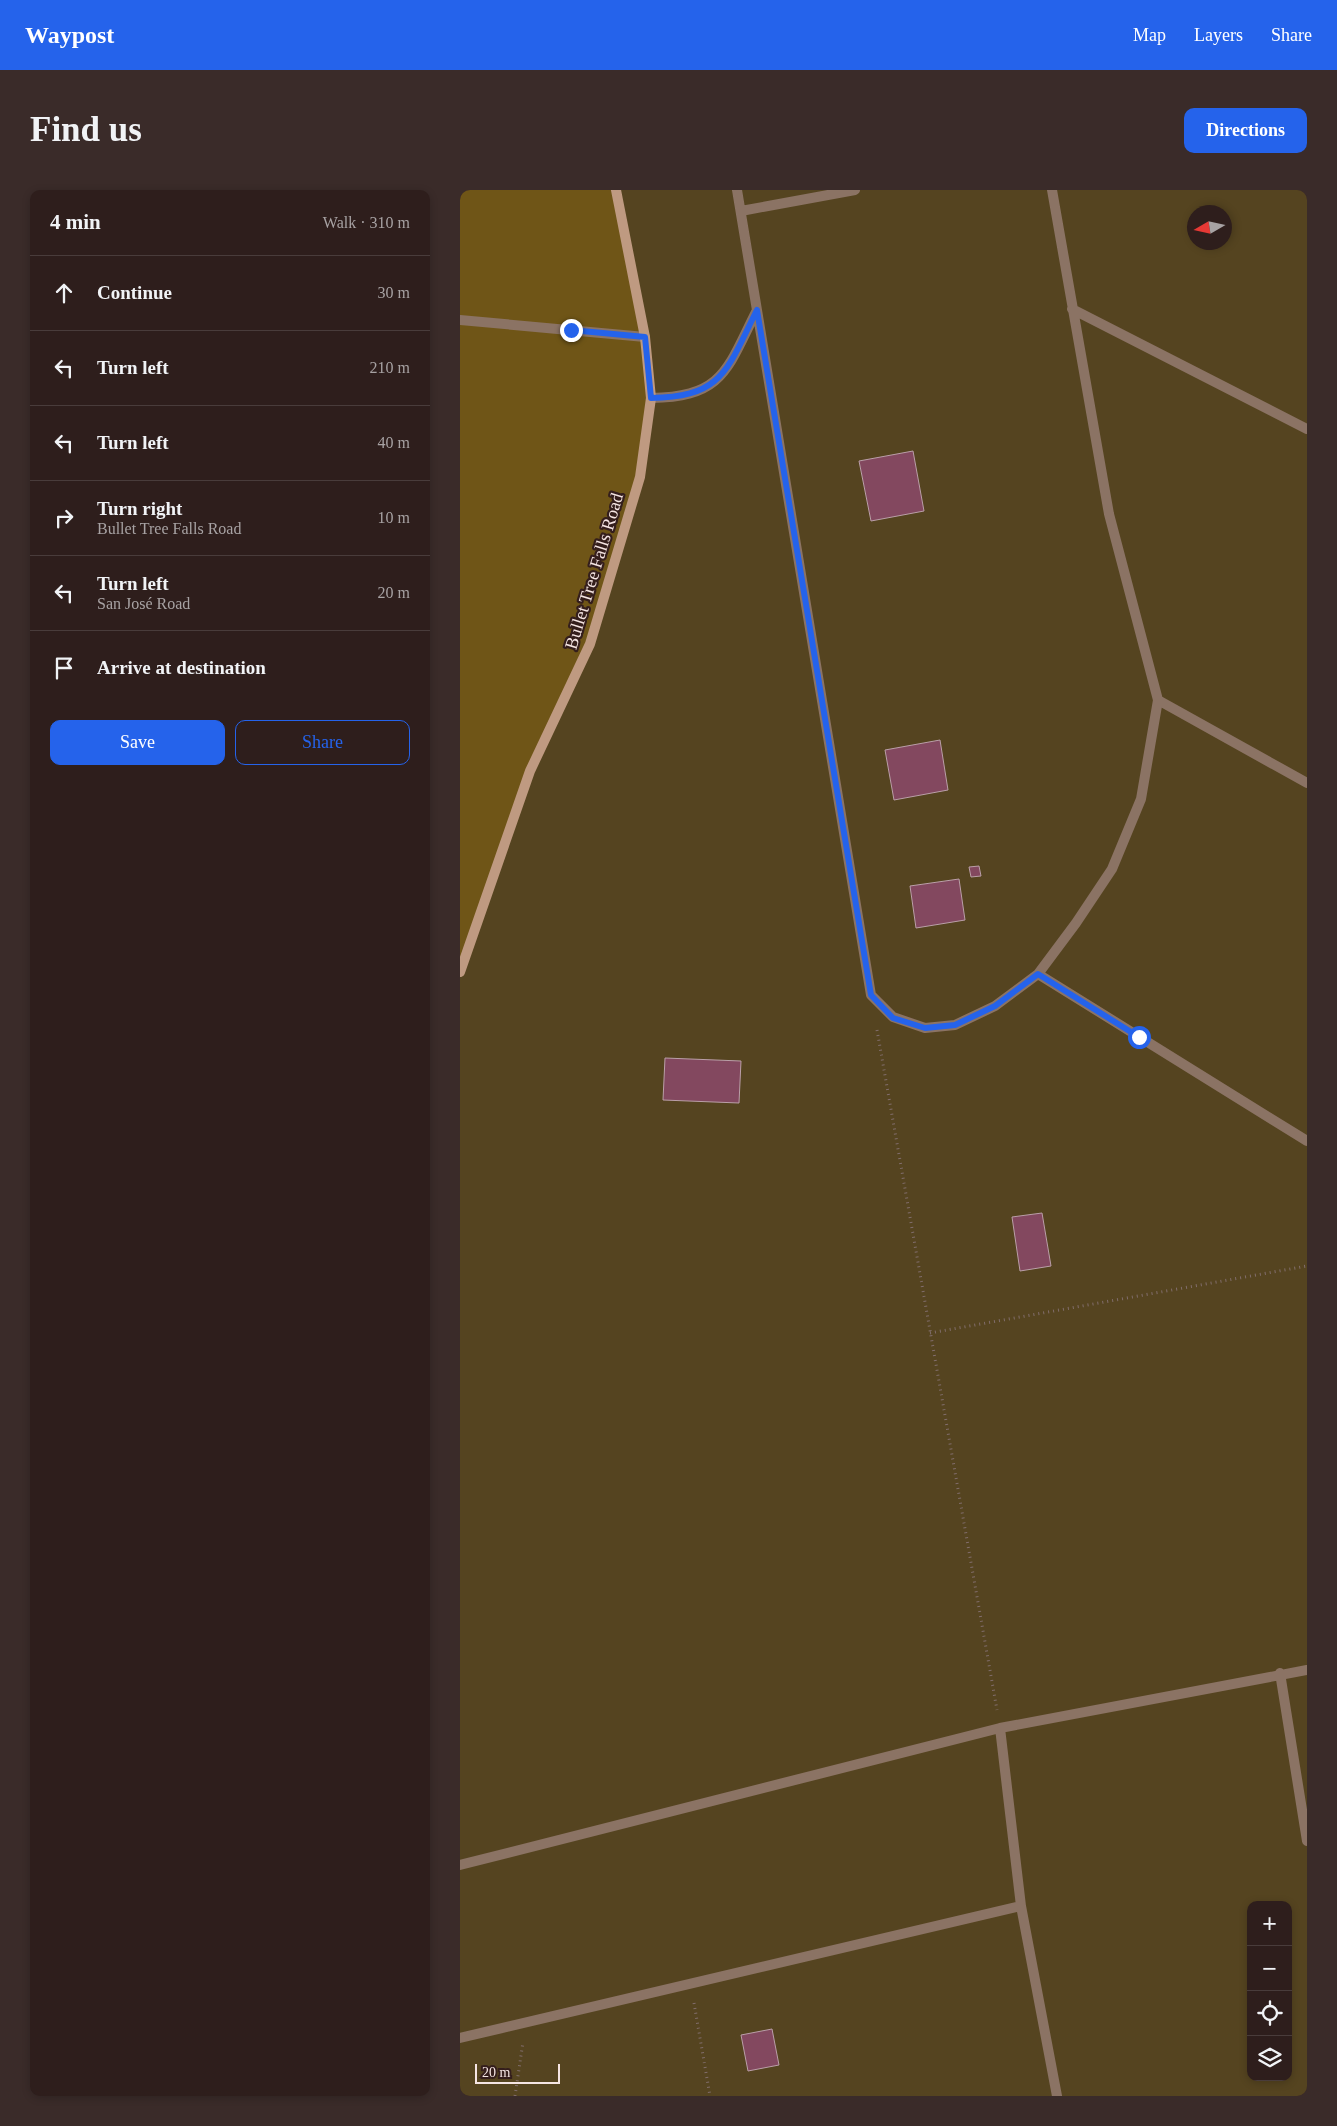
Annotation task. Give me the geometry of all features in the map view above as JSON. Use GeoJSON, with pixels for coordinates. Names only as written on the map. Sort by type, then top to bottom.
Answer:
{"type":"FeatureCollection","features":[{"type":"Feature","properties":{"kind":"main road","name":"Bullet Tree Falls Road"},"geometry":{"type":"LineString","coordinates":[[460,972],[530,770],[590,644],[640,477],[651,398],[645,337],[616,190]]}},
{"type":"Feature","properties":{"kind":"street"},"geometry":{"type":"LineString","coordinates":[[737,190],[871,995],[893,1018],[925,1028],[955,1025],[995,1006],[1038,974],[1076,923],[1112,868],[1141,799],[1158,700],[1109,514],[1052,190]]}},
{"type":"Feature","properties":{"kind":"street"},"geometry":{"type":"LineString","coordinates":[[741,211],[855,190]]}},
{"type":"Feature","properties":{"kind":"street"},"geometry":{"type":"LineString","coordinates":[[1072,309],[1307,428]]}},
{"type":"Feature","properties":{"kind":"street"},"geometry":{"type":"LineString","coordinates":[[651,398],[680,398],[704,390],[723,374],[757,310]]}},
{"type":"Feature","properties":{"kind":"street"},"geometry":{"type":"LineString","coordinates":[[460,320],[645,337]]}},
{"type":"Feature","properties":{"kind":"street"},"geometry":{"type":"LineString","coordinates":[[1158,700],[1307,783]]}},
{"type":"Feature","properties":{"kind":"street"},"geometry":{"type":"LineString","coordinates":[[1038,974],[1307,1141]]}},
{"type":"Feature","properties":{"kind":"street"},"geometry":{"type":"LineString","coordinates":[[460,1865],[1000,1728],[1280,1673],[1307,1670]]}},
{"type":"Feature","properties":{"kind":"street"},"geometry":{"type":"LineString","coordinates":[[1280,1673],[1307,1841]]}},
{"type":"Feature","properties":{"kind":"street"},"geometry":{"type":"LineString","coordinates":[[1000,1728],[1021,1906],[1057,2096]]}},
{"type":"Feature","properties":{"kind":"street"},"geometry":{"type":"LineString","coordinates":[[460,2038],[1021,1906]]}},
{"type":"Feature","properties":{"kind":"path"},"geometry":{"type":"LineString","coordinates":[[871,995],[1000,1728]]}},
{"type":"Feature","properties":{"kind":"path"},"geometry":{"type":"LineString","coordinates":[[930,1333],[1307,1266]]}},
{"type":"Feature","properties":{"kind":"path"},"geometry":{"type":"LineString","coordinates":[[690,1984],[710,2096]]}},
{"type":"Feature","properties":{"kind":"path"},"geometry":{"type":"LineString","coordinates":[[515,2096],[526,2022]]}},
{"type":"Feature","properties":{"kind":"shaded area"},"geometry":{"type":"Polygon","coordinates":[[[460,190],[616,190],[651,398],[640,477],[590,644],[530,771],[460,972],[460,190]]]}},
{"type":"Feature","properties":{"kind":"shaded area"},"geometry":{"type":"Polygon","coordinates":[[[616,190],[1307,190],[1307,2096],[460,2096],[460,972],[616,190]]]}},
{"type":"Feature","properties":{"kind":"building"},"geometry":{"type":"Polygon","coordinates":[[[913,451],[924,511],[871,521],[859,461],[913,451]]]}},
{"type":"Feature","properties":{"kind":"building"},"geometry":{"type":"Polygon","coordinates":[[[940,740],[948,790],[894,800],[885,750],[940,740]]]}},
{"type":"Feature","properties":{"kind":"building"},"geometry":{"type":"Polygon","coordinates":[[[979,866],[981,876],[971,877],[969,867],[979,866]]]}},
{"type":"Feature","properties":{"kind":"building"},"geometry":{"type":"Polygon","coordinates":[[[959,879],[965,920],[916,928],[910,886],[959,879]]]}},
{"type":"Feature","properties":{"kind":"building"},"geometry":{"type":"Polygon","coordinates":[[[665,1058],[741,1061],[739,1103],[663,1100],[665,1058]]]}},
{"type":"Feature","properties":{"kind":"building"},"geometry":{"type":"Polygon","coordinates":[[[1042,1213],[1051,1266],[1020,1271],[1012,1217],[1042,1213]]]}},
{"type":"Feature","properties":{"kind":"building"},"geometry":{"type":"Polygon","coordinates":[[[772,2029],[779,2065],[748,2071],[741,2035],[772,2029]]]}},
{"type":"Feature","properties":{"kind":"route"},"geometry":{"type":"LineString","coordinates":[[571,330],[645,337],[651,398],[680,398],[704,390],[723,374],[757,310],[871,995],[893,1018],[925,1028],[955,1025],[995,1006],[1038,974],[1139,1037]]}}]}
